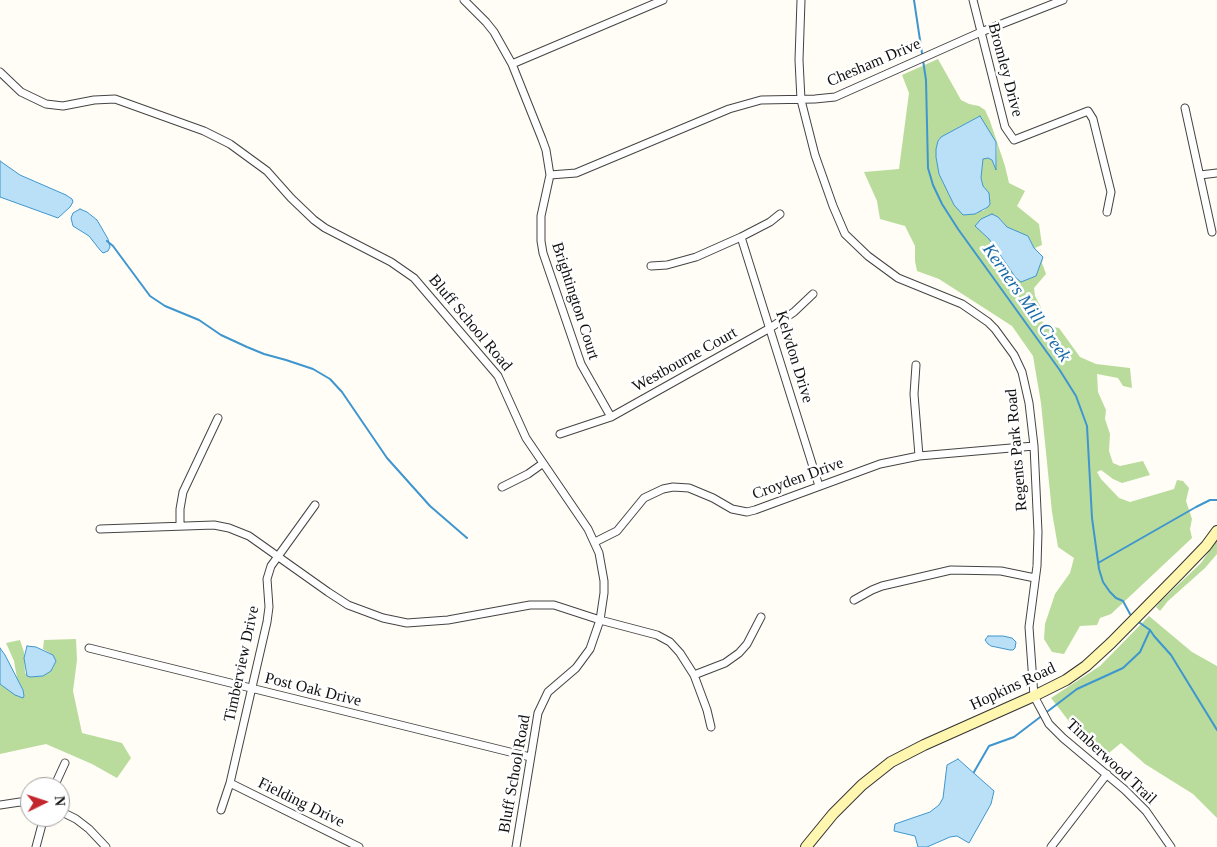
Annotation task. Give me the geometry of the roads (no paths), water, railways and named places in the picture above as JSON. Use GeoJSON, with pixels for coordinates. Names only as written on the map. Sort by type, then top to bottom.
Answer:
{"type":"FeatureCollection","features":[{"type":"Feature","properties":{"kind":"main road","name":"Hopkins Road"},"geometry":{"type":"LineString","coordinates":[[806,847],[832,814],[862,785],[891,762],[1066,680],[1099,654],[1206,546],[1217,531]]}},
{"type":"Feature","properties":{"kind":"street","name":"Brightington Court"},"geometry":{"type":"LineString","coordinates":[[464,0],[494,32],[512,64],[546,150],[550,174],[541,216],[540,235],[543,253],[581,364],[611,417]]}},
{"type":"Feature","properties":{"kind":"street"},"geometry":{"type":"LineString","coordinates":[[512,64],[663,0]]}},
{"type":"Feature","properties":{"kind":"street","name":"Regents Park Road"},"geometry":{"type":"LineString","coordinates":[[801,0],[800,60],[802,100],[815,155],[832,206],[845,234],[868,256],[898,278],[962,304],[995,329],[1014,355],[1022,372],[1029,402],[1034,446],[1039,550],[1029,627],[1034,696]]}},
{"type":"Feature","properties":{"kind":"street","name":"Bromley Drive"},"geometry":{"type":"LineString","coordinates":[[973,0],[1005,126],[1014,140],[1088,111],[1093,119],[1111,192],[1107,212]]}},
{"type":"Feature","properties":{"kind":"street","name":"Chesham Drive"},"geometry":{"type":"LineString","coordinates":[[550,174],[576,174],[730,109],[761,100],[802,100],[835,97],[981,32],[1063,0]]}},
{"type":"Feature","properties":{"kind":"street","name":"Bluff School Road"},"geometry":{"type":"LineString","coordinates":[[0,72],[21,92],[46,104],[71,106],[107,98],[123,101],[216,136],[248,156],[267,171],[314,220],[391,262],[414,278],[498,376],[526,438],[542,464],[581,518],[595,542],[604,581],[604,593],[596,635],[583,660],[548,692],[538,713],[516,847]]}},
{"type":"Feature","properties":{"kind":"street"},"geometry":{"type":"LineString","coordinates":[[1185,108],[1212,232]]}},
{"type":"Feature","properties":{"kind":"street"},"geometry":{"type":"LineString","coordinates":[[1200,175],[1217,173]]}},
{"type":"Feature","properties":{"kind":"street"},"geometry":{"type":"LineString","coordinates":[[651,266],[667,265],[696,257],[741,237],[770,222],[780,214]]}},
{"type":"Feature","properties":{"kind":"street","name":"Kelvdon Drive"},"geometry":{"type":"LineString","coordinates":[[741,237],[819,486]]}},
{"type":"Feature","properties":{"kind":"street","name":"Westbourne Court"},"geometry":{"type":"LineString","coordinates":[[560,434],[611,417],[770,328],[794,312],[812,294]]}},
{"type":"Feature","properties":{"kind":"street"},"geometry":{"type":"LineString","coordinates":[[916,364],[914,394],[918,456]]}},
{"type":"Feature","properties":{"kind":"street"},"geometry":{"type":"LineString","coordinates":[[180,526],[183,492],[218,418]]}},
{"type":"Feature","properties":{"kind":"street","name":"Croyden Drive"},"geometry":{"type":"LineString","coordinates":[[595,542],[617,530],[644,498],[663,489],[673,487],[689,488],[713,498],[732,509],[747,512],[880,464],[918,456],[1034,446]]}},
{"type":"Feature","properties":{"kind":"street"},"geometry":{"type":"LineString","coordinates":[[502,486],[528,474],[542,464]]}},
{"type":"Feature","properties":{"kind":"street","name":"Timberview Drive"},"geometry":{"type":"LineString","coordinates":[[221,810],[230,783],[268,615],[268,579],[271,566],[315,505]]}},
{"type":"Feature","properties":{"kind":"street"},"geometry":{"type":"LineString","coordinates":[[100,529],[214,525],[238,531],[249,536],[348,604],[382,618],[406,623],[448,620],[543,604],[554,605],[600,620],[642,630],[666,640],[680,653],[694,675],[711,727]]}},
{"type":"Feature","properties":{"kind":"street"},"geometry":{"type":"LineString","coordinates":[[854,600],[882,586],[951,570],[1001,571],[1035,578]]}},
{"type":"Feature","properties":{"kind":"street"},"geometry":{"type":"LineString","coordinates":[[694,675],[725,663],[739,653],[747,644],[761,618]]}},
{"type":"Feature","properties":{"kind":"street","name":"Post Oak Drive"},"geometry":{"type":"LineString","coordinates":[[89,648],[252,690],[530,757]]}},
{"type":"Feature","properties":{"kind":"street","name":"Timberwood Trail"},"geometry":{"type":"LineString","coordinates":[[1034,696],[1049,724],[1107,774],[1146,812],[1172,847]]}},
{"type":"Feature","properties":{"kind":"street"},"geometry":{"type":"LineString","coordinates":[[59,777],[65,763]]}},
{"type":"Feature","properties":{"kind":"street"},"geometry":{"type":"LineString","coordinates":[[1052,847],[1107,774]]}},
{"type":"Feature","properties":{"kind":"street","name":"Fielding Drive"},"geometry":{"type":"LineString","coordinates":[[230,783],[359,847]]}},
{"type":"Feature","properties":{"kind":"street"},"geometry":{"type":"LineString","coordinates":[[0,805],[20,802]]}},
{"type":"Feature","properties":{"kind":"street"},"geometry":{"type":"LineString","coordinates":[[70,816],[89,829],[106,847]]}},
{"type":"Feature","properties":{"kind":"street"},"geometry":{"type":"LineString","coordinates":[[36,847],[41,827]]}},
{"type":"Feature","properties":{"kind":"water"},"geometry":{"type":"Polygon","coordinates":[[[980,116],[996,142],[996,170],[992,160],[988,158],[983,159],[981,178],[983,186],[989,193],[990,204],[975,214],[963,215],[954,205],[939,174],[936,149],[941,137],[980,116]]]}},
{"type":"Feature","properties":{"kind":"water"},"geometry":{"type":"Polygon","coordinates":[[[0,161],[20,175],[66,195],[73,202],[70,207],[58,218],[0,197],[0,161]]]}},
{"type":"Feature","properties":{"kind":"water"},"geometry":{"type":"Polygon","coordinates":[[[80,209],[97,220],[108,239],[110,247],[108,251],[103,253],[89,236],[73,226],[71,218],[73,213],[80,209]]]}},
{"type":"Feature","properties":{"kind":"water"},"geometry":{"type":"Polygon","coordinates":[[[992,214],[998,217],[1007,227],[1028,236],[1034,248],[1043,257],[1036,276],[1021,282],[1016,278],[989,239],[975,226],[981,219],[992,214]]]}},
{"type":"Feature","properties":{"kind":"water"},"geometry":{"type":"Polygon","coordinates":[[[988,636],[1012,638],[1016,642],[1015,648],[1010,650],[991,646],[985,640],[988,636]]]}},
{"type":"Feature","properties":{"kind":"water"},"geometry":{"type":"Polygon","coordinates":[[[27,646],[36,647],[53,655],[56,661],[51,671],[43,676],[27,676],[24,658],[27,646]]]}},
{"type":"Feature","properties":{"kind":"water"},"geometry":{"type":"Polygon","coordinates":[[[0,648],[23,690],[23,698],[15,695],[0,684],[0,648]]]}},
{"type":"Feature","properties":{"kind":"water"},"geometry":{"type":"Polygon","coordinates":[[[958,759],[994,791],[991,804],[969,843],[957,836],[927,847],[918,847],[915,836],[894,831],[895,824],[930,812],[939,805],[943,798],[947,765],[958,759]]]}},
{"type":"Feature","properties":{"kind":"waterway","name":"Kerners Mill Creek"},"geometry":{"type":"LineString","coordinates":[[914,0],[926,80],[928,168],[933,185],[942,204],[958,229],[1059,369],[1076,396],[1087,426],[1092,518],[1099,569],[1103,582],[1116,598],[1123,601],[1130,614]]}},
{"type":"Feature","properties":{"kind":"waterway"},"geometry":{"type":"LineString","coordinates":[[107,241],[113,246],[150,296],[165,306],[199,320],[221,335],[247,347],[313,369],[330,379],[342,392],[387,458],[430,506],[467,538]]}},
{"type":"Feature","properties":{"kind":"waterway"},"geometry":{"type":"LineString","coordinates":[[1098,563],[1196,507],[1210,500],[1217,500]]}},
{"type":"Feature","properties":{"kind":"waterway","name":"Kerners Mill Creek"},"geometry":{"type":"LineString","coordinates":[[1140,623],[1150,630],[1171,655],[1217,730]]}},
{"type":"Feature","properties":{"kind":"waterway"},"geometry":{"type":"LineString","coordinates":[[974,772],[989,746],[1014,737],[1077,689],[1123,668],[1140,652],[1150,630]]}}]}
